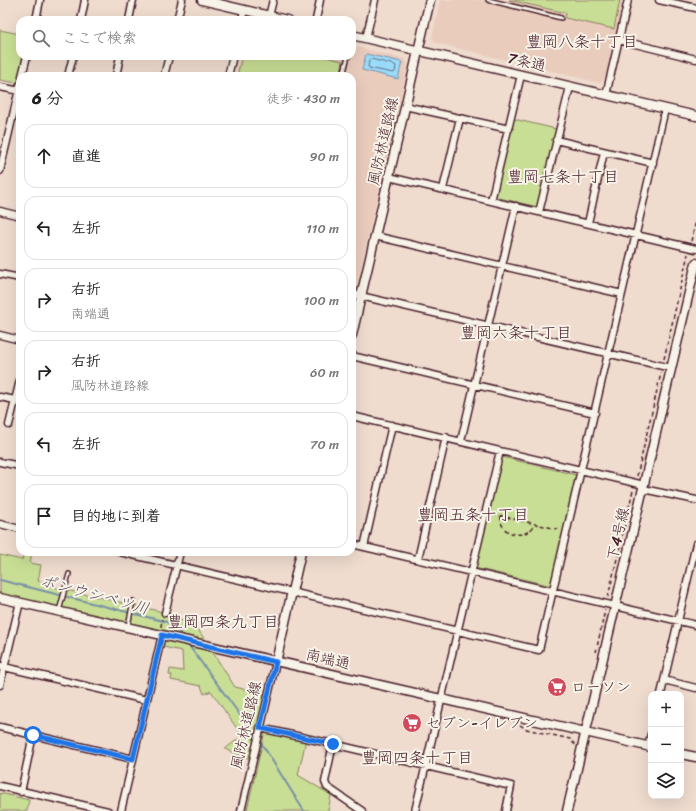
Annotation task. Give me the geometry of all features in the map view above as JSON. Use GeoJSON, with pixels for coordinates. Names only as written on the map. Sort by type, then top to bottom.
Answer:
{"type":"FeatureCollection","features":[{"type":"Feature","properties":{"kind":"street"},"geometry":{"type":"LineString","coordinates":[[37,16],[40,0]]}},
{"type":"Feature","properties":{"kind":"street"},"geometry":{"type":"LineString","coordinates":[[82,16],[85,0]]}},
{"type":"Feature","properties":{"kind":"street"},"geometry":{"type":"LineString","coordinates":[[130,16],[133,0]]}},
{"type":"Feature","properties":{"kind":"street"},"geometry":{"type":"LineString","coordinates":[[178,16],[182,0]]}},
{"type":"Feature","properties":{"kind":"street"},"geometry":{"type":"LineString","coordinates":[[202,0],[226,3],[244,10],[269,16],[273,0]]}},
{"type":"Feature","properties":{"kind":"street"},"geometry":{"type":"LineString","coordinates":[[317,16],[320,0]]}},
{"type":"Feature","properties":{"kind":"street"},"geometry":{"type":"LineString","coordinates":[[366,38],[375,0]]}},
{"type":"Feature","properties":{"kind":"street","name":"風防林道路線"},"geometry":{"type":"LineString","coordinates":[[356,318],[430,0]]}},
{"type":"Feature","properties":{"kind":"street"},"geometry":{"type":"LineString","coordinates":[[606,95],[628,0]]}},
{"type":"Feature","properties":{"kind":"street"},"geometry":{"type":"LineString","coordinates":[[659,0],[696,8]]}},
{"type":"Feature","properties":{"kind":"street"},"geometry":{"type":"LineString","coordinates":[[243,16],[244,10]]}},
{"type":"Feature","properties":{"kind":"street","name":"7条通"},"geometry":{"type":"LineString","coordinates":[[356,37],[696,116]]}},
{"type":"Feature","properties":{"kind":"street"},"geometry":{"type":"LineString","coordinates":[[619,40],[696,59]]}},
{"type":"Feature","properties":{"kind":"street"},"geometry":{"type":"LineString","coordinates":[[23,72],[26,60]]}},
{"type":"Feature","properties":{"kind":"street"},"geometry":{"type":"LineString","coordinates":[[69,72],[72,60]]}},
{"type":"Feature","properties":{"kind":"street"},"geometry":{"type":"LineString","coordinates":[[117,72],[119,60]]}},
{"type":"Feature","properties":{"kind":"street"},"geometry":{"type":"LineString","coordinates":[[165,72],[168,60]]}},
{"type":"Feature","properties":{"kind":"street"},"geometry":{"type":"LineString","coordinates":[[229,72],[232,60]]}},
{"type":"Feature","properties":{"kind":"street"},"geometry":{"type":"LineString","coordinates":[[491,201],[521,75]]}},
{"type":"Feature","properties":{"kind":"street"},"geometry":{"type":"LineString","coordinates":[[0,86],[16,88]]}},
{"type":"Feature","properties":{"kind":"street"},"geometry":{"type":"LineString","coordinates":[[539,212],[570,86]]}},
{"type":"Feature","properties":{"kind":"street"},"geometry":{"type":"LineString","coordinates":[[0,171],[16,105]]}},
{"type":"Feature","properties":{"kind":"street"},"geometry":{"type":"LineString","coordinates":[[406,106],[509,129]]}},
{"type":"Feature","properties":{"kind":"street"},"geometry":{"type":"LineString","coordinates":[[136,556],[539,650],[665,109]]}},
{"type":"Feature","properties":{"kind":"street"},"geometry":{"type":"LineString","coordinates":[[443,189],[460,118]]}},
{"type":"Feature","properties":{"kind":"street"},"geometry":{"type":"LineString","coordinates":[[556,140],[653,163]]}},
{"type":"Feature","properties":{"kind":"street"},"geometry":{"type":"LineString","coordinates":[[588,223],[604,152]]}},
{"type":"Feature","properties":{"kind":"street"},"geometry":{"type":"LineString","coordinates":[[389,177],[693,248]]}},
{"type":"Feature","properties":{"kind":"street"},"geometry":{"type":"LineString","coordinates":[[461,441],[516,206]]}},
{"type":"Feature","properties":{"kind":"street"},"geometry":{"type":"LineString","coordinates":[[0,211],[16,215]]}},
{"type":"Feature","properties":{"kind":"street"},"geometry":{"type":"LineString","coordinates":[[375,236],[622,294]]}},
{"type":"Feature","properties":{"kind":"street","name":"下4号線"},"geometry":{"type":"LineString","coordinates":[[567,811],[671,368],[694,279],[696,263]]}},
{"type":"Feature","properties":{"kind":"street"},"geometry":{"type":"LineString","coordinates":[[0,274],[16,277]]}},
{"type":"Feature","properties":{"kind":"street"},"geometry":{"type":"LineString","coordinates":[[356,295],[671,368]]}},
{"type":"Feature","properties":{"kind":"street"},"geometry":{"type":"LineString","coordinates":[[0,335],[16,339]]}},
{"type":"Feature","properties":{"kind":"street"},"geometry":{"type":"LineString","coordinates":[[356,357],[594,413]]}},
{"type":"Feature","properties":{"kind":"street"},"geometry":{"type":"LineString","coordinates":[[0,397],[16,401]]}},
{"type":"Feature","properties":{"kind":"street"},"geometry":{"type":"LineString","coordinates":[[9,425],[16,406]]}},
{"type":"Feature","properties":{"kind":"street"},"geometry":{"type":"LineString","coordinates":[[356,417],[582,469],[635,483],[643,487],[696,500]]}},
{"type":"Feature","properties":{"kind":"street"},"geometry":{"type":"LineString","coordinates":[[364,546],[392,425]]}},
{"type":"Feature","properties":{"kind":"street"},"geometry":{"type":"LineString","coordinates":[[418,559],[446,438]]}},
{"type":"Feature","properties":{"kind":"street"},"geometry":{"type":"LineString","coordinates":[[415,811],[500,451]]}},
{"type":"Feature","properties":{"kind":"street"},"geometry":{"type":"LineString","coordinates":[[0,462],[16,465]]}},
{"type":"Feature","properties":{"kind":"street"},"geometry":{"type":"LineString","coordinates":[[0,524],[16,528]]}},
{"type":"Feature","properties":{"kind":"street"},"geometry":{"type":"LineString","coordinates":[[662,691],[694,561],[696,544]]}},
{"type":"Feature","properties":{"kind":"street"},"geometry":{"type":"LineString","coordinates":[[356,545],[696,625]]}},
{"type":"Feature","properties":{"kind":"street"},"geometry":{"type":"LineString","coordinates":[[164,615],[179,556]]}},
{"type":"Feature","properties":{"kind":"street","name":"風防林道路線"},"geometry":{"type":"LineString","coordinates":[[241,811],[300,556]]}},
{"type":"Feature","properties":{"kind":"street","name":"南端通"},"geometry":{"type":"LineString","coordinates":[[0,598],[59,611],[129,623],[173,638],[441,700],[648,746]]}},
{"type":"Feature","properties":{"kind":"street"},"geometry":{"type":"LineString","coordinates":[[0,685],[2,666],[20,602]]}},
{"type":"Feature","properties":{"kind":"street"},"geometry":{"type":"LineString","coordinates":[[121,811],[162,635]]}},
{"type":"Feature","properties":{"kind":"street"},"geometry":{"type":"LineString","coordinates":[[2,666],[146,700]]}},
{"type":"Feature","properties":{"kind":"street"},"geometry":{"type":"LineString","coordinates":[[664,680],[696,688]]}},
{"type":"Feature","properties":{"kind":"street"},"geometry":{"type":"LineString","coordinates":[[0,727],[133,759]]}},
{"type":"Feature","properties":{"kind":"street"},"geometry":{"type":"LineString","coordinates":[[260,729],[333,744],[512,786],[506,811]]}},
{"type":"Feature","properties":{"kind":"street"},"geometry":{"type":"LineString","coordinates":[[21,792],[33,735]]}},
{"type":"Feature","properties":{"kind":"street"},"geometry":{"type":"LineString","coordinates":[[333,744],[325,782],[327,787],[362,811]]}},
{"type":"Feature","properties":{"kind":"street"},"geometry":{"type":"LineString","coordinates":[[684,755],[696,757]]}},
{"type":"Feature","properties":{"kind":"street"},"geometry":{"type":"LineString","coordinates":[[0,786],[108,811]]}},
{"type":"Feature","properties":{"kind":"lane"},"geometry":{"type":"LineString","coordinates":[[488,0],[561,18]]}},
{"type":"Feature","properties":{"kind":"lane"},"geometry":{"type":"LineString","coordinates":[[344,72],[347,60]]}},
{"type":"Feature","properties":{"kind":"lane"},"geometry":{"type":"LineString","coordinates":[[59,611],[69,574]]}},
{"type":"Feature","properties":{"kind":"lane"},"geometry":{"type":"LineString","coordinates":[[129,623],[133,601]]}},
{"type":"Feature","properties":{"kind":"path"},"geometry":{"type":"LineString","coordinates":[[594,658],[662,366],[693,248],[696,221]]}},
{"type":"Feature","properties":{"kind":"path"},"geometry":{"type":"LineString","coordinates":[[485,512],[567,531]]}},
{"type":"Feature","properties":{"kind":"path"},"geometry":{"type":"LineString","coordinates":[[501,516],[500,520],[503,527],[510,533],[520,535],[524,534],[532,529],[535,524]]}},
{"type":"Feature","properties":{"kind":"path"},"geometry":{"type":"LineString","coordinates":[[162,624],[164,615]]}},
{"type":"Feature","properties":{"kind":"shaded area"},"geometry":{"type":"Polygon","coordinates":[[[440,0],[623,0],[605,79],[600,83],[436,43],[432,38],[440,0]]]}},
{"type":"Feature","properties":{"kind":"shaded area"},"geometry":{"type":"Polygon","coordinates":[[[356,47],[405,59],[408,64],[357,284],[356,72],[236,72],[238,60],[356,60],[356,47]]]}},
{"type":"Feature","properties":{"kind":"green space"},"geometry":{"type":"Polygon","coordinates":[[[509,0],[620,0],[614,29],[565,18],[566,13],[509,0]]]}},
{"type":"Feature","properties":{"kind":"green space"},"geometry":{"type":"Polygon","coordinates":[[[0,30],[16,33],[16,60],[22,60],[19,72],[16,72],[16,83],[0,80],[0,30]]]}},
{"type":"Feature","properties":{"kind":"green space"},"geometry":{"type":"Polygon","coordinates":[[[241,60],[343,61],[341,72],[238,72],[241,60]]]}},
{"type":"Feature","properties":{"kind":"green space"},"geometry":{"type":"Polygon","coordinates":[[[514,119],[556,129],[538,207],[495,197],[514,119]]]}},
{"type":"Feature","properties":{"kind":"green space"},"geometry":{"type":"Polygon","coordinates":[[[502,457],[576,475],[552,586],[475,568],[502,457]]]}},
{"type":"Feature","properties":{"kind":"green space"},"geometry":{"type":"Polygon","coordinates":[[[0,555],[22,560],[23,556],[31,556],[30,563],[41,565],[38,581],[50,583],[49,586],[172,614],[174,619],[194,623],[235,687],[265,694],[250,759],[225,749],[242,736],[211,691],[204,694],[201,686],[171,680],[172,675],[169,675],[170,669],[183,671],[182,651],[163,647],[161,635],[0,598],[0,555]]]}},
{"type":"Feature","properties":{"kind":"green space"},"geometry":{"type":"Polygon","coordinates":[[[265,731],[306,740],[298,775],[331,795],[328,811],[247,810],[265,731]]]}},
{"type":"Feature","properties":{"kind":"green space"},"geometry":{"type":"Polygon","coordinates":[[[0,793],[29,800],[27,811],[0,811],[0,793]]]}},
{"type":"Feature","properties":{"kind":"water"},"geometry":{"type":"Polygon","coordinates":[[[366,54],[402,62],[398,79],[362,70],[366,54]]]}},
{"type":"Feature","properties":{"kind":"waterway","name":"ポンウシベツ川"},"geometry":{"type":"LineString","coordinates":[[0,580],[167,622],[175,626],[182,636]]}},
{"type":"Feature","properties":{"kind":"waterway","name":"ポンウシベツ川"},"geometry":{"type":"LineString","coordinates":[[187,643],[257,738]]}},
{"type":"Feature","properties":{"kind":"waterway","name":"ポンウシベツ川"},"geometry":{"type":"LineString","coordinates":[[260,741],[304,811]]}},
{"type":"Feature","properties":{"kind":"place","name":"ローソン"},"geometry":{"type":"Point","coordinates":[557,687]}},
{"type":"Feature","properties":{"kind":"place","name":"セブン-イレブン"},"geometry":{"type":"Point","coordinates":[412,723]}},
{"type":"Feature","properties":{"kind":"district","name":"豊岡八条十丁目"},"geometry":{"type":"Point","coordinates":[582,41]}},
{"type":"Feature","properties":{"kind":"district","name":"豊岡七条十丁目"},"geometry":{"type":"Point","coordinates":[563,176]}},
{"type":"Feature","properties":{"kind":"district","name":"豊岡六条十丁目"},"geometry":{"type":"Point","coordinates":[516,332]}},
{"type":"Feature","properties":{"kind":"district","name":"豊岡五条十丁目"},"geometry":{"type":"Point","coordinates":[473,514]}},
{"type":"Feature","properties":{"kind":"district","name":"豊岡四条九丁目"},"geometry":{"type":"Point","coordinates":[223,621]}},
{"type":"Feature","properties":{"kind":"district","name":"豊岡四条十丁目"},"geometry":{"type":"Point","coordinates":[417,757]}},
{"type":"Feature","properties":{"kind":"route"},"geometry":{"type":"LineString","coordinates":[[33,735],[133,759],[162,635],[276,662],[260,728],[333,744]]}}]}
